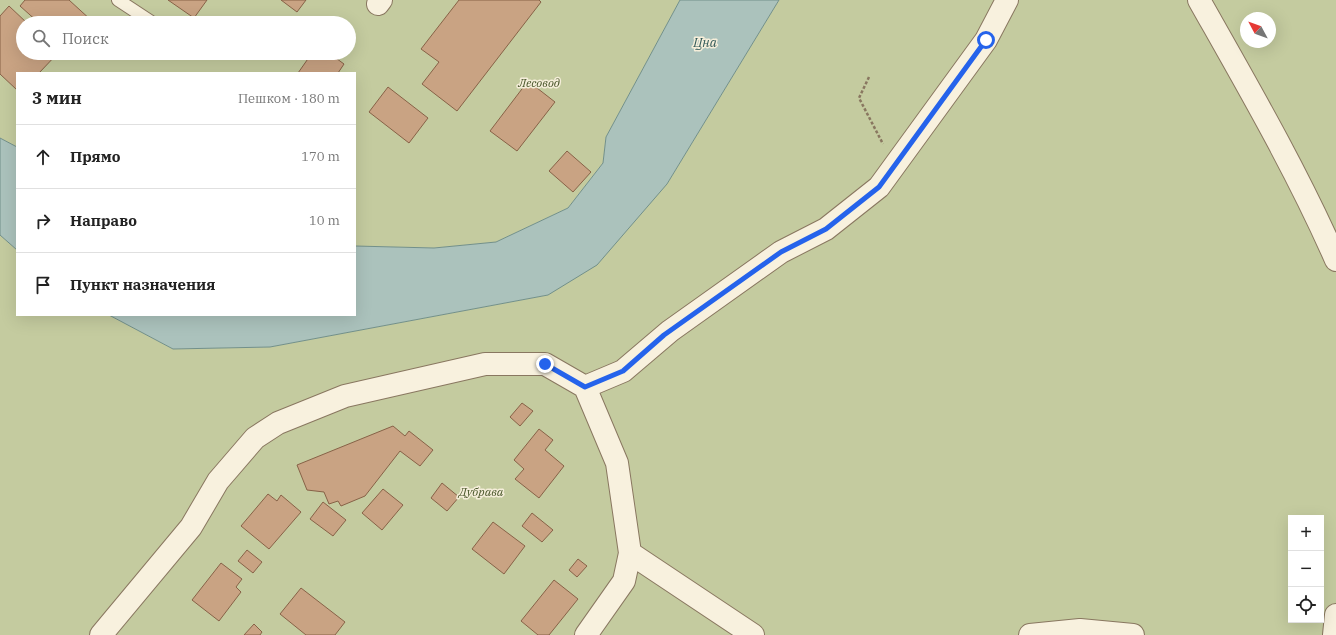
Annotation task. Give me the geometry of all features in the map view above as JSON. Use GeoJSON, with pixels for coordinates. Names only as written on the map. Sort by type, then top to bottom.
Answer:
{"type":"FeatureCollection","features":[{"type":"Feature","properties":{"kind":"street"},"geometry":{"type":"LineString","coordinates":[[585,387],[623,371],[664,335],[781,252],[826,229],[879,187],[986,40],[1007,0]]}},
{"type":"Feature","properties":{"kind":"street"},"geometry":{"type":"LineString","coordinates":[[1199,0],[1249,89],[1320,223],[1336,260]]}},
{"type":"Feature","properties":{"kind":"street"},"geometry":{"type":"LineString","coordinates":[[101,635],[191,527],[218,481],[255,438],[278,423],[345,396],[485,364],[545,364],[585,387],[617,463],[630,553],[624,581],[586,635]]}},
{"type":"Feature","properties":{"kind":"street"},"geometry":{"type":"LineString","coordinates":[[630,553],[753,635]]}},
{"type":"Feature","properties":{"kind":"street"},"geometry":{"type":"LineString","coordinates":[[1334,635],[1336,615]]}},
{"type":"Feature","properties":{"kind":"street"},"geometry":{"type":"LineString","coordinates":[[1030,635],[1079,633],[1133,635]]}},
{"type":"Feature","properties":{"kind":"lane"},"geometry":{"type":"LineString","coordinates":[[118,0],[142,16]]}},
{"type":"Feature","properties":{"kind":"path"},"geometry":{"type":"LineString","coordinates":[[869,77],[859,98],[895,165]]}},
{"type":"Feature","properties":{"kind":"green space","name":"Лесовод"},"geometry":{"type":"Polygon","coordinates":[[[0,0],[680,0],[606,137],[603,163],[568,208],[496,242],[434,248],[356,246],[356,72],[16,72],[16,146],[0,138],[0,0]]]}},
{"type":"Feature","properties":{"kind":"green space","name":"Дубрава"},"geometry":{"type":"Polygon","coordinates":[[[779,0],[1336,0],[1336,635],[0,635],[0,235],[16,249],[16,316],[111,316],[173,349],[270,347],[548,295],[667,184],[779,0]]]}},
{"type":"Feature","properties":{"kind":"water","name":"Цна"},"geometry":{"type":"Polygon","coordinates":[[[680,0],[779,0],[667,184],[597,265],[548,295],[270,347],[173,349],[111,316],[356,316],[356,246],[434,248],[496,242],[568,208],[603,163],[606,137],[680,0]]]}},
{"type":"Feature","properties":{"kind":"water"},"geometry":{"type":"Polygon","coordinates":[[[0,138],[16,146],[16,249],[0,235],[0,138]]]}},
{"type":"Feature","properties":{"kind":"building"},"geometry":{"type":"Polygon","coordinates":[[[25,0],[69,0],[87,16],[31,16],[20,6],[25,0]]]}},
{"type":"Feature","properties":{"kind":"building"},"geometry":{"type":"Polygon","coordinates":[[[168,0],[207,0],[195,16],[191,16],[168,0]]]}},
{"type":"Feature","properties":{"kind":"building"},"geometry":{"type":"Polygon","coordinates":[[[281,0],[306,0],[297,12],[281,0]]]}},
{"type":"Feature","properties":{"kind":"building"},"geometry":{"type":"Polygon","coordinates":[[[459,0],[539,0],[541,2],[457,111],[422,84],[439,62],[421,49],[459,0]]]}},
{"type":"Feature","properties":{"kind":"building"},"geometry":{"type":"Polygon","coordinates":[[[9,6],[20,16],[16,16],[16,60],[51,60],[40,72],[16,72],[16,89],[0,74],[0,16],[9,6]]]}},
{"type":"Feature","properties":{"kind":"building"},"geometry":{"type":"Polygon","coordinates":[[[307,60],[339,60],[344,64],[339,72],[299,72],[307,60]]]}},
{"type":"Feature","properties":{"kind":"building"},"geometry":{"type":"Polygon","coordinates":[[[528,81],[555,102],[517,151],[490,131],[528,81]]]}},
{"type":"Feature","properties":{"kind":"building"},"geometry":{"type":"Polygon","coordinates":[[[388,87],[428,118],[409,143],[369,112],[388,87]]]}},
{"type":"Feature","properties":{"kind":"building"},"geometry":{"type":"Polygon","coordinates":[[[567,151],[591,172],[573,192],[549,171],[567,151]]]}},
{"type":"Feature","properties":{"kind":"building"},"geometry":{"type":"Polygon","coordinates":[[[522,403],[533,411],[520,426],[510,417],[522,403]]]}},
{"type":"Feature","properties":{"kind":"building"},"geometry":{"type":"Polygon","coordinates":[[[393,426],[405,436],[409,431],[433,450],[420,466],[400,451],[365,496],[341,506],[338,501],[329,504],[324,492],[307,490],[297,465],[393,426]]]}},
{"type":"Feature","properties":{"kind":"building"},"geometry":{"type":"Polygon","coordinates":[[[539,429],[553,440],[545,450],[564,466],[539,498],[515,479],[524,469],[514,460],[539,429]]]}},
{"type":"Feature","properties":{"kind":"building"},"geometry":{"type":"Polygon","coordinates":[[[442,483],[459,497],[447,511],[431,498],[442,483]]]}},
{"type":"Feature","properties":{"kind":"building"},"geometry":{"type":"Polygon","coordinates":[[[383,489],[403,505],[382,530],[362,513],[383,489]]]}},
{"type":"Feature","properties":{"kind":"building"},"geometry":{"type":"Polygon","coordinates":[[[268,494],[277,501],[281,495],[301,512],[269,549],[241,526],[268,494]]]}},
{"type":"Feature","properties":{"kind":"building"},"geometry":{"type":"Polygon","coordinates":[[[323,502],[346,520],[333,536],[310,519],[323,502]]]}},
{"type":"Feature","properties":{"kind":"building"},"geometry":{"type":"Polygon","coordinates":[[[532,513],[553,530],[542,542],[522,526],[532,513]]]}},
{"type":"Feature","properties":{"kind":"building"},"geometry":{"type":"Polygon","coordinates":[[[493,522],[525,546],[504,574],[472,549],[493,522]]]}},
{"type":"Feature","properties":{"kind":"building"},"geometry":{"type":"Polygon","coordinates":[[[247,550],[262,562],[253,573],[238,561],[247,550]]]}},
{"type":"Feature","properties":{"kind":"building"},"geometry":{"type":"Polygon","coordinates":[[[578,559],[587,566],[577,577],[569,570],[578,559]]]}},
{"type":"Feature","properties":{"kind":"building"},"geometry":{"type":"Polygon","coordinates":[[[221,563],[242,579],[236,587],[241,592],[219,621],[192,600],[221,563]]]}},
{"type":"Feature","properties":{"kind":"building"},"geometry":{"type":"Polygon","coordinates":[[[554,580],[578,599],[549,635],[538,635],[521,621],[554,580]]]}},
{"type":"Feature","properties":{"kind":"building"},"geometry":{"type":"Polygon","coordinates":[[[301,588],[345,622],[335,635],[306,635],[280,614],[301,588]]]}},
{"type":"Feature","properties":{"kind":"building"},"geometry":{"type":"Polygon","coordinates":[[[254,624],[262,632],[260,635],[244,635],[254,624]]]}},
{"type":"Feature","properties":{"kind":"route"},"geometry":{"type":"LineString","coordinates":[[545,364],[585,387],[623,371],[664,335],[781,252],[826,229],[879,187],[986,40]]}}]}
